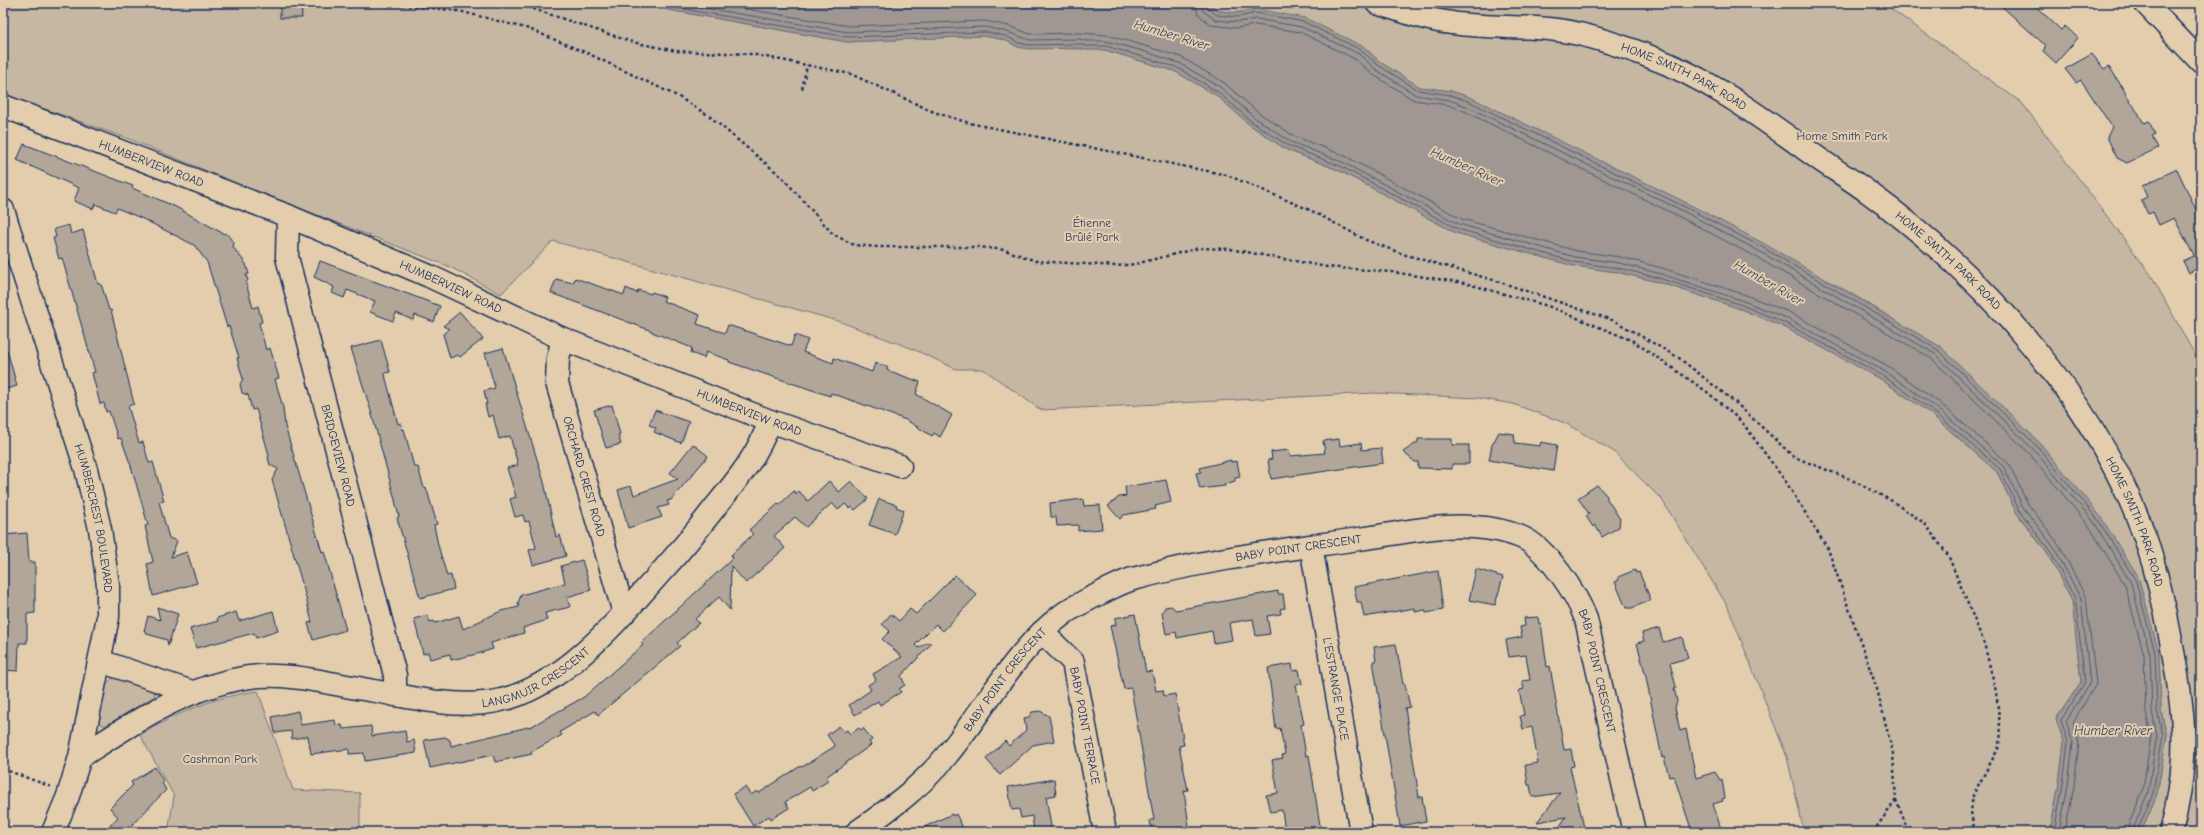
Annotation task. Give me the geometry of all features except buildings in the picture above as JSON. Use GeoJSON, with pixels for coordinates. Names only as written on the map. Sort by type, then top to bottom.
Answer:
{"type":"FeatureCollection","features":[{"type":"Feature","properties":{"kind":"street","name":"HOME SMITH PARK ROAD"},"geometry":{"type":"LineString","coordinates":[[1377,3],[1424,18],[1453,24],[1551,29],[1591,38],[1650,57],[1690,75],[1736,101],[1869,193],[1932,244],[2016,326],[2051,368],[2079,409],[2121,482],[2146,540],[2160,587],[2182,702],[2185,739],[2184,767],[2179,799],[2171,832]]}},
{"type":"Feature","properties":{"kind":"street"},"geometry":{"type":"LineString","coordinates":[[2145,3],[2201,62]]}},
{"type":"Feature","properties":{"kind":"street","name":"HUMBERVIEW ROAD"},"geometry":{"type":"LineString","coordinates":[[3,106],[288,216],[429,276],[563,339],[770,421],[900,466]]}},
{"type":"Feature","properties":{"kind":"street","name":"HUMBERCREST BOULEVARD"},"geometry":{"type":"LineString","coordinates":[[3,210],[86,469],[100,529],[108,585],[108,616],[80,757],[68,796],[54,832]]}},
{"type":"Feature","properties":{"kind":"street","name":"BRIDGEVIEW ROAD"},"geometry":{"type":"LineString","coordinates":[[288,216],[288,257],[395,674],[395,694]]}},
{"type":"Feature","properties":{"kind":"street","name":"ORCHARD CREST ROAD"},"geometry":{"type":"LineString","coordinates":[[563,339],[558,358],[557,383],[624,613]]}},
{"type":"Feature","properties":{"kind":"street","name":"LANGMUIR CRESCENT"},"geometry":{"type":"LineString","coordinates":[[80,757],[143,717],[192,692],[250,677],[297,679],[459,703],[482,703],[512,697],[540,685],[562,670],[624,613],[697,530],[751,462],[762,443],[770,421]]}},
{"type":"Feature","properties":{"kind":"street","name":"BABY POINT CRESCENT"},"geometry":{"type":"LineString","coordinates":[[857,832],[916,788],[947,755],[1018,656],[1042,632],[1063,614],[1130,579],[1244,556],[1439,528],[1473,527],[1503,531],[1523,538],[1538,548],[1570,590],[1586,619],[1634,832]]}},
{"type":"Feature","properties":{"kind":"street","name":"L'ESTRANGE PLACE"},"geometry":{"type":"LineString","coordinates":[[1312,546],[1361,832]]}},
{"type":"Feature","properties":{"kind":"street","name":"BABY POINT TERRACE"},"geometry":{"type":"LineString","coordinates":[[1042,632],[1072,662],[1105,832]]}},
{"type":"Feature","properties":{"kind":"street"},"geometry":{"type":"LineString","coordinates":[[100,661],[192,692]]}},
{"type":"Feature","properties":{"kind":"path"},"geometry":{"type":"LineString","coordinates":[[384,3],[459,11],[529,29],[587,53],[677,96],[708,115],[777,172],[805,201],[833,234],[854,245],[878,248],[979,247],[1005,250],[1036,260],[1117,266],[1135,264],[1199,248],[1230,249],[1327,267],[1392,272],[1464,283],[1548,306],[1633,341],[1706,391],[1742,422],[1786,482],[1828,549],[1877,689],[1893,754],[1896,800],[1909,832]]}},
{"type":"Feature","properties":{"kind":"path"},"geometry":{"type":"LineString","coordinates":[[516,3],[632,42],[676,51],[751,54],[864,78],[934,112],[969,123],[1227,175],[1310,210],[1366,240],[1403,254],[1500,282],[1615,321],[1679,358],[1736,403],[1794,456],[1850,479],[1892,501],[1924,523],[1948,555],[1984,643],[1996,691],[2001,734],[1998,749],[1973,795],[1971,811],[1974,832]]}},
{"type":"Feature","properties":{"kind":"path"},"geometry":{"type":"LineString","coordinates":[[802,89],[806,66]]}},
{"type":"Feature","properties":{"kind":"path"},"geometry":{"type":"LineString","coordinates":[[3,769],[55,788]]}},
{"type":"Feature","properties":{"kind":"path"},"geometry":{"type":"LineString","coordinates":[[1873,832],[1896,800]]}},
{"type":"Feature","properties":{"kind":"green space","name":"Étienne Brûlé Park"},"geometry":{"type":"Polygon","coordinates":[[[3,3],[630,3],[847,42],[984,36],[1005,40],[1018,47],[1105,50],[1174,71],[1216,95],[1250,125],[1287,150],[1338,170],[1456,233],[1574,266],[1617,272],[1658,282],[1738,308],[1782,326],[1879,378],[1931,414],[1997,472],[2016,512],[2047,553],[2072,601],[2081,682],[2056,719],[2064,742],[2059,784],[2050,832],[1804,832],[1787,757],[1728,607],[1662,500],[1613,451],[1565,423],[1513,404],[1478,398],[1374,393],[1041,410],[983,369],[956,369],[913,349],[838,321],[553,241],[501,294],[448,266],[268,196],[129,139],[3,94],[3,3]]]}},
{"type":"Feature","properties":{"kind":"green space","name":"Home Smith Park"},"geometry":{"type":"Polygon","coordinates":[[[1208,3],[1883,3],[2022,103],[2151,275],[2201,366],[2201,832],[2141,832],[2157,794],[2167,735],[2161,711],[2159,653],[2061,471],[2040,443],[1998,404],[1890,317],[1844,289],[1451,91],[1420,87],[1380,62],[1364,47],[1256,9],[1243,12],[1225,12],[1208,3]]]}},
{"type":"Feature","properties":{"kind":"green space"},"geometry":{"type":"Polygon","coordinates":[[[117,677],[155,689],[155,696],[107,725],[102,725],[98,721],[105,688],[112,679],[117,677]]]}},
{"type":"Feature","properties":{"kind":"green space","name":"Cashman Park"},"geometry":{"type":"Polygon","coordinates":[[[258,691],[293,790],[360,793],[360,832],[168,832],[174,796],[140,735],[182,713],[211,701],[242,693],[258,691]]]}},
{"type":"Feature","properties":{"kind":"water","name":"Humber River"},"geometry":{"type":"Polygon","coordinates":[[[630,3],[1208,3],[1218,11],[1238,13],[1256,9],[1305,18],[1364,47],[1380,62],[1420,87],[1451,91],[1470,97],[1683,201],[1763,243],[1941,347],[2040,443],[2101,517],[2139,579],[2159,653],[2161,711],[2167,735],[2157,794],[2141,832],[2050,832],[2059,784],[2064,742],[2056,719],[2081,682],[2072,601],[2047,553],[2016,512],[1997,472],[1931,414],[1879,378],[1782,326],[1738,308],[1658,282],[1617,272],[1574,266],[1456,233],[1338,170],[1287,150],[1250,125],[1216,95],[1174,71],[1105,50],[1085,50],[1079,48],[1029,49],[1018,47],[1005,40],[984,36],[847,42],[630,3]]]}}]}
